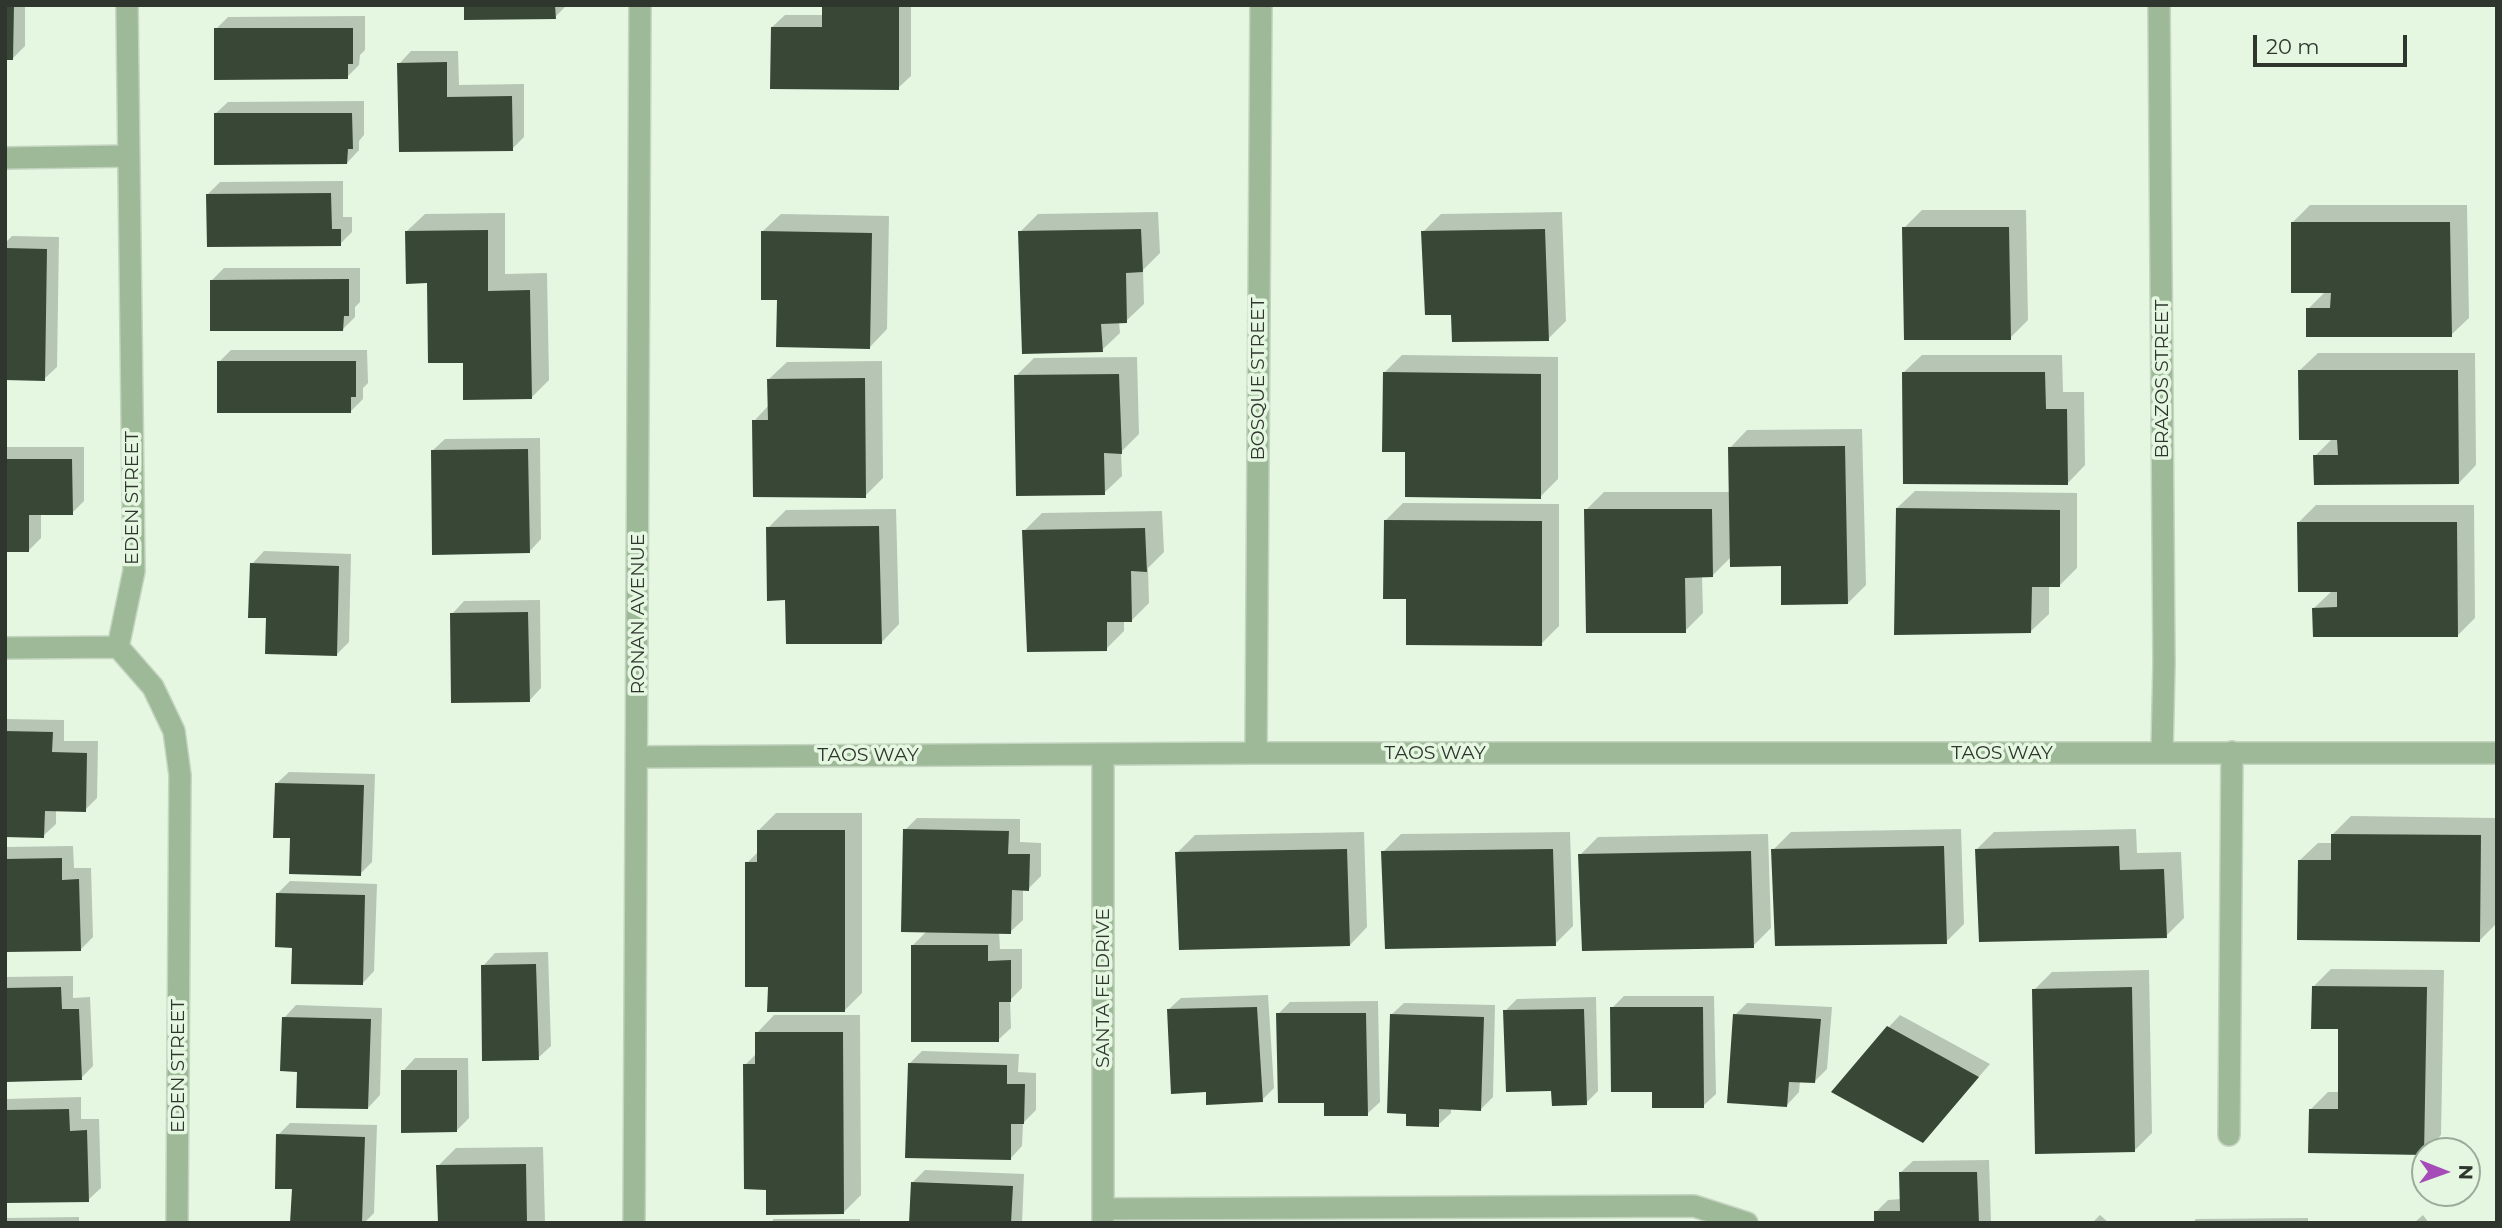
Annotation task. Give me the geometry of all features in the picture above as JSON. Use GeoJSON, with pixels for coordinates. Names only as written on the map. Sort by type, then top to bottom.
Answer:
{"type":"FeatureCollection","features":[{"type":"Feature","properties":{"kind":"street","name":"EDEN STREET"},"geometry":{"type":"LineString","coordinates":[[127,5],[134,571],[118,647],[153,687],[174,731],[180,775],[177,1223]]}},
{"type":"Feature","properties":{"kind":"street","name":"RONAN AVENUE"},"geometry":{"type":"LineString","coordinates":[[634,1223],[640,5]]}},
{"type":"Feature","properties":{"kind":"street","name":"BOSQUE STREET"},"geometry":{"type":"LineString","coordinates":[[1256,753],[1261,5]]}},
{"type":"Feature","properties":{"kind":"street","name":"BRAZOS STREET"},"geometry":{"type":"LineString","coordinates":[[2159,5],[2164,664],[2162,753]]}},
{"type":"Feature","properties":{"kind":"street"},"geometry":{"type":"LineString","coordinates":[[5,158],[128,156]]}},
{"type":"Feature","properties":{"kind":"street"},"geometry":{"type":"LineString","coordinates":[[5,648],[118,647]]}},
{"type":"Feature","properties":{"kind":"street"},"geometry":{"type":"LineString","coordinates":[[2229,1135],[2232,752]]}},
{"type":"Feature","properties":{"kind":"street","name":"TAOS WAY"},"geometry":{"type":"LineString","coordinates":[[638,757],[1256,753],[2497,753]]}},
{"type":"Feature","properties":{"kind":"street","name":"SANTA FE DRIVE"},"geometry":{"type":"LineString","coordinates":[[1103,754],[1103,1216]]}},
{"type":"Feature","properties":{"kind":"street"},"geometry":{"type":"LineString","coordinates":[[1103,1216],[1694,1206],[1747,1223]]}},
{"type":"Feature","properties":{"kind":"building"},"geometry":{"type":"Polygon","coordinates":[[[5,5],[14,5],[13,60],[5,60],[5,5]]]}},
{"type":"Feature","properties":{"kind":"building"},"geometry":{"type":"Polygon","coordinates":[[[464,5],[555,5],[556,19],[464,20],[464,5]]]}},
{"type":"Feature","properties":{"kind":"building"},"geometry":{"type":"Polygon","coordinates":[[[822,5],[899,5],[899,90],[770,89],[771,27],[822,27],[822,5]]]}},
{"type":"Feature","properties":{"kind":"building"},"geometry":{"type":"Polygon","coordinates":[[[214,28],[353,28],[353,64],[348,64],[348,79],[214,80],[214,28]]]}},
{"type":"Feature","properties":{"kind":"building"},"geometry":{"type":"Polygon","coordinates":[[[447,62],[447,97],[512,96],[513,151],[399,152],[397,63],[447,62]]]}},
{"type":"Feature","properties":{"kind":"building"},"geometry":{"type":"Polygon","coordinates":[[[214,113],[352,113],[353,149],[348,149],[347,164],[214,165],[214,113]]]}},
{"type":"Feature","properties":{"kind":"building"},"geometry":{"type":"Polygon","coordinates":[[[331,193],[332,229],[341,229],[341,246],[207,247],[206,194],[331,193]]]}},
{"type":"Feature","properties":{"kind":"building"},"geometry":{"type":"Polygon","coordinates":[[[2291,222],[2450,222],[2452,337],[2306,337],[2306,308],[2330,308],[2331,293],[2291,293],[2291,222]]]}},
{"type":"Feature","properties":{"kind":"building"},"geometry":{"type":"Polygon","coordinates":[[[1902,227],[2009,227],[2011,340],[1904,340],[1902,227]]]}},
{"type":"Feature","properties":{"kind":"building"},"geometry":{"type":"Polygon","coordinates":[[[1141,229],[1143,272],[1126,273],[1127,323],[1101,324],[1103,352],[1022,354],[1018,231],[1141,229]]]}},
{"type":"Feature","properties":{"kind":"building"},"geometry":{"type":"Polygon","coordinates":[[[1545,229],[1549,341],[1452,342],[1451,315],[1425,315],[1421,231],[1545,229]]]}},
{"type":"Feature","properties":{"kind":"building"},"geometry":{"type":"Polygon","coordinates":[[[488,230],[488,291],[530,290],[532,399],[463,400],[463,363],[428,363],[427,283],[406,284],[405,231],[488,230]]]}},
{"type":"Feature","properties":{"kind":"building"},"geometry":{"type":"Polygon","coordinates":[[[761,231],[872,233],[870,349],[776,347],[777,300],[761,300],[761,231]]]}},
{"type":"Feature","properties":{"kind":"building"},"geometry":{"type":"Polygon","coordinates":[[[5,248],[47,249],[45,381],[5,380],[5,248]]]}},
{"type":"Feature","properties":{"kind":"building"},"geometry":{"type":"Polygon","coordinates":[[[349,279],[349,316],[344,316],[343,331],[210,331],[210,280],[349,279]]]}},
{"type":"Feature","properties":{"kind":"building"},"geometry":{"type":"Polygon","coordinates":[[[217,361],[356,361],[356,397],[351,397],[351,413],[217,413],[217,361]]]}},
{"type":"Feature","properties":{"kind":"building"},"geometry":{"type":"Polygon","coordinates":[[[2298,370],[2458,370],[2459,484],[2314,485],[2313,455],[2338,455],[2337,440],[2299,440],[2298,370]]]}},
{"type":"Feature","properties":{"kind":"building"},"geometry":{"type":"Polygon","coordinates":[[[1383,372],[1541,374],[1541,499],[1405,497],[1405,452],[1382,452],[1383,372]]]}},
{"type":"Feature","properties":{"kind":"building"},"geometry":{"type":"Polygon","coordinates":[[[1902,372],[2045,372],[2046,409],[2067,409],[2068,485],[1903,484],[1902,372]]]}},
{"type":"Feature","properties":{"kind":"building"},"geometry":{"type":"Polygon","coordinates":[[[1119,374],[1122,454],[1104,453],[1105,495],[1016,496],[1014,375],[1119,374]]]}},
{"type":"Feature","properties":{"kind":"building"},"geometry":{"type":"Polygon","coordinates":[[[865,378],[866,498],[753,497],[752,420],[768,420],[767,379],[865,378]]]}},
{"type":"Feature","properties":{"kind":"building"},"geometry":{"type":"Polygon","coordinates":[[[1845,446],[1848,604],[1781,605],[1781,566],[1730,567],[1728,447],[1845,446]]]}},
{"type":"Feature","properties":{"kind":"building"},"geometry":{"type":"Polygon","coordinates":[[[528,449],[530,553],[432,555],[431,450],[528,449]]]}},
{"type":"Feature","properties":{"kind":"building"},"geometry":{"type":"Polygon","coordinates":[[[5,459],[72,459],[73,515],[29,515],[29,552],[5,552],[5,459]]]}},
{"type":"Feature","properties":{"kind":"building"},"geometry":{"type":"Polygon","coordinates":[[[1896,508],[2060,510],[2060,587],[2032,587],[2031,633],[1894,635],[1896,508]]]}},
{"type":"Feature","properties":{"kind":"building"},"geometry":{"type":"Polygon","coordinates":[[[1584,509],[1712,509],[1713,577],[1685,578],[1686,633],[1586,633],[1584,509]]]}},
{"type":"Feature","properties":{"kind":"building"},"geometry":{"type":"Polygon","coordinates":[[[1384,520],[1542,521],[1542,646],[1406,645],[1406,599],[1383,599],[1384,520]]]}},
{"type":"Feature","properties":{"kind":"building"},"geometry":{"type":"Polygon","coordinates":[[[2297,522],[2457,522],[2458,637],[2313,637],[2312,608],[2337,607],[2337,592],[2298,592],[2297,522]]]}},
{"type":"Feature","properties":{"kind":"building"},"geometry":{"type":"Polygon","coordinates":[[[879,526],[882,644],[786,644],[785,600],[767,601],[766,527],[879,526]]]}},
{"type":"Feature","properties":{"kind":"building"},"geometry":{"type":"Polygon","coordinates":[[[1145,528],[1147,572],[1131,571],[1132,622],[1107,622],[1107,651],[1027,652],[1022,530],[1145,528]]]}},
{"type":"Feature","properties":{"kind":"building"},"geometry":{"type":"Polygon","coordinates":[[[250,563],[339,566],[337,656],[265,654],[266,618],[248,618],[250,563]]]}},
{"type":"Feature","properties":{"kind":"building"},"geometry":{"type":"Polygon","coordinates":[[[528,612],[530,702],[451,703],[450,613],[528,612]]]}},
{"type":"Feature","properties":{"kind":"building"},"geometry":{"type":"Polygon","coordinates":[[[5,731],[53,732],[52,752],[87,753],[86,812],[45,811],[44,838],[5,837],[5,731]]]}},
{"type":"Feature","properties":{"kind":"building"},"geometry":{"type":"Polygon","coordinates":[[[275,783],[364,785],[361,876],[289,874],[290,838],[273,838],[275,783]]]}},
{"type":"Feature","properties":{"kind":"building"},"geometry":{"type":"Polygon","coordinates":[[[903,829],[1009,831],[1008,854],[1030,854],[1029,891],[1012,890],[1011,934],[901,932],[903,829]]]}},
{"type":"Feature","properties":{"kind":"building"},"geometry":{"type":"Polygon","coordinates":[[[757,830],[845,830],[845,1012],[767,1012],[768,987],[745,987],[745,862],[757,862],[757,830]]]}},
{"type":"Feature","properties":{"kind":"building"},"geometry":{"type":"Polygon","coordinates":[[[2331,834],[2481,835],[2480,942],[2297,940],[2298,860],[2331,860],[2331,834]]]}},
{"type":"Feature","properties":{"kind":"building"},"geometry":{"type":"Polygon","coordinates":[[[1944,846],[1947,944],[1775,946],[1771,849],[1944,846]]]}},
{"type":"Feature","properties":{"kind":"building"},"geometry":{"type":"Polygon","coordinates":[[[2119,846],[2120,870],[2164,869],[2167,938],[1979,942],[1975,849],[2119,846]]]}},
{"type":"Feature","properties":{"kind":"building"},"geometry":{"type":"Polygon","coordinates":[[[1347,849],[1350,946],[1179,950],[1175,852],[1347,849]]]}},
{"type":"Feature","properties":{"kind":"building"},"geometry":{"type":"Polygon","coordinates":[[[1553,849],[1556,946],[1385,949],[1381,851],[1553,849]]]}},
{"type":"Feature","properties":{"kind":"building"},"geometry":{"type":"Polygon","coordinates":[[[1751,851],[1754,948],[1582,951],[1578,854],[1751,851]]]}},
{"type":"Feature","properties":{"kind":"building"},"geometry":{"type":"Polygon","coordinates":[[[62,858],[62,880],[79,879],[81,951],[5,952],[5,859],[62,858]]]}},
{"type":"Feature","properties":{"kind":"building"},"geometry":{"type":"Polygon","coordinates":[[[276,893],[365,895],[363,985],[291,984],[292,948],[275,947],[276,893]]]}},
{"type":"Feature","properties":{"kind":"building"},"geometry":{"type":"Polygon","coordinates":[[[911,945],[988,945],[988,961],[1011,960],[1011,1002],[999,1002],[999,1042],[911,1042],[911,945]]]}},
{"type":"Feature","properties":{"kind":"building"},"geometry":{"type":"Polygon","coordinates":[[[536,964],[539,1060],[482,1061],[481,965],[536,964]]]}},
{"type":"Feature","properties":{"kind":"building"},"geometry":{"type":"Polygon","coordinates":[[[2312,986],[2427,987],[2424,1137],[2411,1137],[2411,1155],[2308,1153],[2309,1109],[2338,1109],[2338,1029],[2311,1029],[2312,986]]]}},
{"type":"Feature","properties":{"kind":"building"},"geometry":{"type":"Polygon","coordinates":[[[61,987],[62,1009],[79,1009],[82,1080],[5,1082],[5,988],[61,987]]]}},
{"type":"Feature","properties":{"kind":"building"},"geometry":{"type":"Polygon","coordinates":[[[2132,987],[2135,1152],[2035,1154],[2032,989],[2132,987]]]}},
{"type":"Feature","properties":{"kind":"building"},"geometry":{"type":"Polygon","coordinates":[[[1257,1007],[1263,1102],[1206,1105],[1206,1092],[1171,1094],[1167,1009],[1257,1007]]]}},
{"type":"Feature","properties":{"kind":"building"},"geometry":{"type":"Polygon","coordinates":[[[1610,1007],[1703,1007],[1704,1108],[1652,1108],[1652,1092],[1611,1092],[1610,1007]]]}},
{"type":"Feature","properties":{"kind":"building"},"geometry":{"type":"Polygon","coordinates":[[[1584,1009],[1587,1105],[1552,1106],[1551,1091],[1506,1092],[1503,1010],[1584,1009]]]}},
{"type":"Feature","properties":{"kind":"building"},"geometry":{"type":"Polygon","coordinates":[[[1276,1013],[1366,1013],[1368,1116],[1324,1116],[1324,1103],[1278,1103],[1276,1013]]]}},
{"type":"Feature","properties":{"kind":"building"},"geometry":{"type":"Polygon","coordinates":[[[1390,1014],[1484,1017],[1481,1111],[1439,1109],[1439,1127],[1406,1126],[1406,1114],[1387,1113],[1390,1014]]]}},
{"type":"Feature","properties":{"kind":"building"},"geometry":{"type":"Polygon","coordinates":[[[1733,1014],[1821,1019],[1815,1083],[1789,1082],[1787,1107],[1727,1103],[1733,1014]]]}},
{"type":"Feature","properties":{"kind":"building"},"geometry":{"type":"Polygon","coordinates":[[[282,1017],[371,1019],[368,1109],[296,1108],[297,1072],[280,1071],[282,1017]]]}},
{"type":"Feature","properties":{"kind":"building"},"geometry":{"type":"Polygon","coordinates":[[[1887,1026],[1979,1077],[1923,1143],[1831,1092],[1887,1026]]]}},
{"type":"Feature","properties":{"kind":"building"},"geometry":{"type":"Polygon","coordinates":[[[755,1032],[843,1032],[844,1214],[766,1215],[766,1190],[744,1189],[743,1064],[755,1064],[755,1032]]]}},
{"type":"Feature","properties":{"kind":"building"},"geometry":{"type":"Polygon","coordinates":[[[908,1063],[1007,1065],[1007,1084],[1025,1084],[1024,1124],[1011,1124],[1011,1160],[905,1158],[908,1063]]]}},
{"type":"Feature","properties":{"kind":"building"},"geometry":{"type":"Polygon","coordinates":[[[401,1070],[457,1070],[457,1132],[401,1133],[401,1070]]]}},
{"type":"Feature","properties":{"kind":"building"},"geometry":{"type":"Polygon","coordinates":[[[69,1109],[70,1131],[87,1130],[89,1202],[5,1203],[5,1110],[69,1109]]]}},
{"type":"Feature","properties":{"kind":"building"},"geometry":{"type":"Polygon","coordinates":[[[276,1134],[365,1137],[362,1223],[290,1223],[292,1189],[275,1189],[276,1134]]]}},
{"type":"Feature","properties":{"kind":"building"},"geometry":{"type":"Polygon","coordinates":[[[526,1164],[527,1223],[438,1223],[436,1165],[526,1164]]]}},
{"type":"Feature","properties":{"kind":"building"},"geometry":{"type":"Polygon","coordinates":[[[1899,1172],[1977,1172],[1979,1223],[1874,1223],[1874,1211],[1900,1211],[1899,1172]]]}},
{"type":"Feature","properties":{"kind":"building"},"geometry":{"type":"Polygon","coordinates":[[[911,1182],[1013,1186],[1011,1223],[909,1223],[911,1182]]]}}]}
